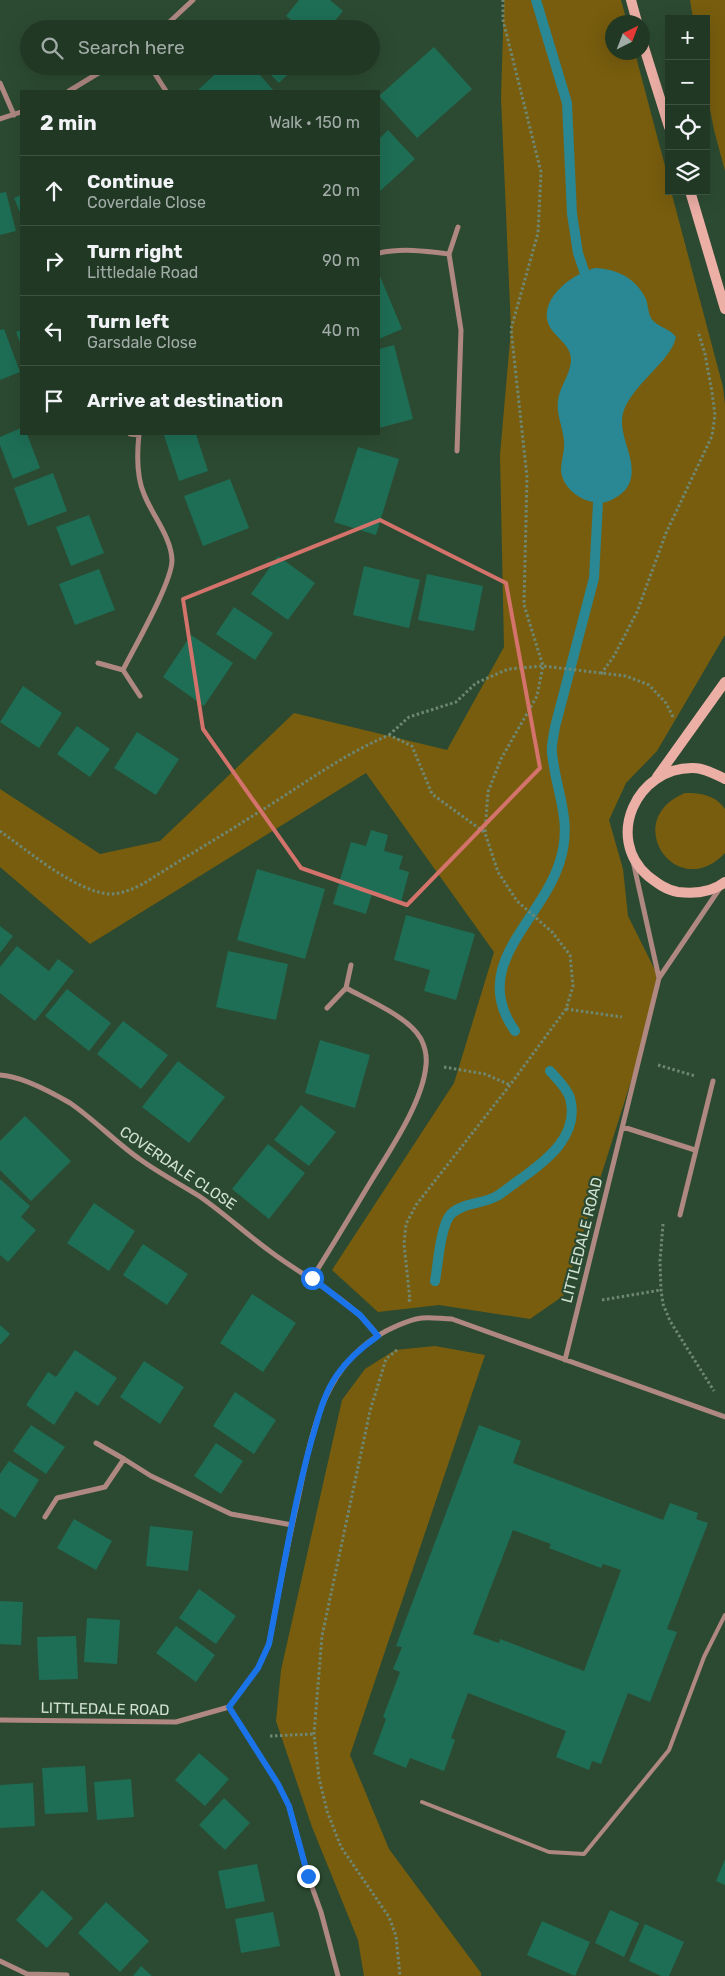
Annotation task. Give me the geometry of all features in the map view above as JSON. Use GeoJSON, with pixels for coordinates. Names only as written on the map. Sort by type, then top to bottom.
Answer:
{"type":"FeatureCollection","features":[{"type":"Feature","properties":{"kind":"street"},"geometry":{"type":"LineString","coordinates":[[172,20],[193,0]]}},
{"type":"Feature","properties":{"kind":"street"},"geometry":{"type":"LineString","coordinates":[[631,0],[635,15]]}},
{"type":"Feature","properties":{"kind":"street"},"geometry":{"type":"LineString","coordinates":[[648,60],[665,114]]}},
{"type":"Feature","properties":{"kind":"street"},"geometry":{"type":"LineString","coordinates":[[70,90],[95,75]]}},
{"type":"Feature","properties":{"kind":"street"},"geometry":{"type":"LineString","coordinates":[[156,75],[165,90]]}},
{"type":"Feature","properties":{"kind":"street"},"geometry":{"type":"LineString","coordinates":[[0,83],[14,115]]}},
{"type":"Feature","properties":{"kind":"street"},"geometry":{"type":"LineString","coordinates":[[0,119],[20,112]]}},
{"type":"Feature","properties":{"kind":"street"},"geometry":{"type":"LineString","coordinates":[[691,195],[725,309]]}},
{"type":"Feature","properties":{"kind":"street"},"geometry":{"type":"LineString","coordinates":[[457,451],[461,330],[449,254],[458,227]]}},
{"type":"Feature","properties":{"kind":"street"},"geometry":{"type":"LineString","coordinates":[[380,253],[394,250],[449,254]]}},
{"type":"Feature","properties":{"kind":"street"},"geometry":{"type":"LineString","coordinates":[[123,670],[162,592],[172,561],[169,547],[143,492],[138,456],[139,435]]}},
{"type":"Feature","properties":{"kind":"street"},"geometry":{"type":"LineString","coordinates":[[98,663],[123,670],[140,696]]}},
{"type":"Feature","properties":{"kind":"street"},"geometry":{"type":"LineString","coordinates":[[724,883],[708,891],[690,893],[673,891],[657,884],[641,870],[631,852],[628,830],[631,810],[641,792],[657,778],[725,682]]}},
{"type":"Feature","properties":{"kind":"street"},"geometry":{"type":"LineString","coordinates":[[657,778],[676,770],[694,768],[711,772],[725,779]]}},
{"type":"Feature","properties":{"kind":"street","name":"LITTLEDALE ROAD"},"geometry":{"type":"LineString","coordinates":[[631,852],[660,978]]}},
{"type":"Feature","properties":{"kind":"street","name":"LITTLEDALE ROAD"},"geometry":{"type":"LineString","coordinates":[[565,1360],[660,978],[724,883]]}},
{"type":"Feature","properties":{"kind":"street"},"geometry":{"type":"LineString","coordinates":[[327,1008],[346,988],[352,965]]}},
{"type":"Feature","properties":{"kind":"street"},"geometry":{"type":"LineString","coordinates":[[312,1278],[401,1132],[421,1088],[426,1065],[426,1052],[420,1038],[408,1025],[387,1010],[346,988]]}},
{"type":"Feature","properties":{"kind":"street","name":"COVERDALE CLOSE"},"geometry":{"type":"LineString","coordinates":[[0,1075],[8,1075],[46,1090],[71,1104],[124,1149],[199,1197],[236,1223],[271,1253],[312,1278],[360,1315],[378,1336]]}},
{"type":"Feature","properties":{"kind":"street"},"geometry":{"type":"LineString","coordinates":[[680,1215],[713,1081]]}},
{"type":"Feature","properties":{"kind":"street"},"geometry":{"type":"LineString","coordinates":[[623,1127],[695,1150]]}},
{"type":"Feature","properties":{"kind":"street"},"geometry":{"type":"LineString","coordinates":[[338,1976],[289,1806],[278,1784],[229,1707],[258,1668],[269,1644],[305,1464],[328,1390],[348,1361],[359,1349],[394,1327],[421,1318],[452,1319],[725,1417]]}},
{"type":"Feature","properties":{"kind":"street"},"geometry":{"type":"LineString","coordinates":[[96,1443],[151,1476],[231,1514],[292,1525]]}},
{"type":"Feature","properties":{"kind":"street"},"geometry":{"type":"LineString","coordinates":[[45,1517],[57,1498],[106,1487],[124,1459]]}},
{"type":"Feature","properties":{"kind":"street","name":"LITTLEDALE ROAD"},"geometry":{"type":"LineString","coordinates":[[0,1720],[176,1722],[229,1707]]}},
{"type":"Feature","properties":{"kind":"street"},"geometry":{"type":"LineString","coordinates":[[0,1961],[26,1975],[67,1975]]}},
{"type":"Feature","properties":{"kind":"lane"},"geometry":{"type":"LineString","coordinates":[[422,1802],[549,1852],[584,1854],[669,1750],[704,1657],[725,1616]]}},
{"type":"Feature","properties":{"kind":"path"},"geometry":{"type":"LineString","coordinates":[[403,1303],[410,1300],[404,1244],[406,1224],[416,1205],[510,1086],[566,1008],[574,986],[570,955],[552,932],[517,901],[498,872],[485,833],[488,792],[501,759],[537,696],[543,666],[524,605],[527,477],[511,330],[538,233],[541,172],[503,20],[503,0]]}},
{"type":"Feature","properties":{"kind":"path"},"geometry":{"type":"LineString","coordinates":[[600,674],[614,656],[637,612],[666,533],[712,436],[715,415],[712,392],[705,354],[698,331]]}},
{"type":"Feature","properties":{"kind":"path"},"geometry":{"type":"LineString","coordinates":[[0,831],[76,884],[110,894],[125,892],[142,884],[272,804],[358,748],[389,735],[409,717],[456,702],[476,684],[508,669],[543,666],[626,676],[649,686],[666,703],[674,717]]}},
{"type":"Feature","properties":{"kind":"path"},"geometry":{"type":"LineString","coordinates":[[389,735],[412,746],[432,794],[485,833]]}},
{"type":"Feature","properties":{"kind":"path"},"geometry":{"type":"LineString","coordinates":[[566,1008],[622,1017]]}},
{"type":"Feature","properties":{"kind":"path"},"geometry":{"type":"LineString","coordinates":[[640,1060],[713,1081]]}},
{"type":"Feature","properties":{"kind":"path"},"geometry":{"type":"LineString","coordinates":[[426,1065],[486,1074],[510,1086]]}},
{"type":"Feature","properties":{"kind":"path"},"geometry":{"type":"LineString","coordinates":[[680,1215],[665,1212],[660,1261],[663,1304],[670,1321],[715,1394]]}},
{"type":"Feature","properties":{"kind":"path"},"geometry":{"type":"LineString","coordinates":[[602,1300],[661,1290]]}},
{"type":"Feature","properties":{"kind":"path"},"geometry":{"type":"LineString","coordinates":[[400,1346],[386,1359],[370,1411],[322,1636],[314,1734],[319,1778],[327,1811],[340,1847],[389,1917],[396,1936],[400,1976]]}},
{"type":"Feature","properties":{"kind":"path"},"geometry":{"type":"LineString","coordinates":[[248,1737],[314,1734]]}},
{"type":"Feature","properties":{"kind":"highlighted area"},"geometry":{"type":"Polygon","coordinates":[[[380,520],[506,583],[540,768],[407,905],[301,868],[203,729],[183,599],[380,520]]]}},
{"type":"Feature","properties":{"kind":"shaded area"},"geometry":{"type":"Polygon","coordinates":[[[504,0],[621,0],[625,15],[605,15],[605,60],[637,60],[665,166],[665,195],[672,195],[723,387],[725,405],[725,635],[657,751],[626,783],[609,820],[623,869],[628,916],[659,978],[651,1018],[563,1296],[530,1319],[439,1305],[378,1312],[332,1270],[454,1083],[494,952],[366,773],[90,944],[0,867],[0,789],[100,854],[160,841],[294,713],[447,750],[504,647],[500,455],[511,329],[501,97],[504,0]]]}},
{"type":"Feature","properties":{"kind":"shaded area"},"geometry":{"type":"Polygon","coordinates":[[[690,0],[725,0],[725,171],[710,110],[710,15],[692,15],[690,0]]]}},
{"type":"Feature","properties":{"kind":"shaded area"},"geometry":{"type":"Polygon","coordinates":[[[685,793],[712,798],[725,809],[725,853],[707,866],[689,869],[674,864],[662,852],[656,837],[657,821],[666,805],[685,793]]]}},
{"type":"Feature","properties":{"kind":"shaded area"},"geometry":{"type":"Polygon","coordinates":[[[435,1346],[485,1355],[350,1755],[389,1849],[481,1973],[481,1976],[364,1976],[358,1940],[312,1827],[276,1721],[281,1670],[342,1400],[365,1369],[395,1350],[435,1346]]]}},
{"type":"Feature","properties":{"kind":"water"},"geometry":{"type":"Polygon","coordinates":[[[595,268],[611,270],[625,276],[637,285],[646,299],[653,321],[676,337],[667,355],[636,390],[624,410],[623,428],[632,466],[629,484],[616,497],[599,503],[577,496],[571,491],[566,485],[561,471],[564,441],[558,400],[569,371],[571,355],[550,328],[547,313],[554,295],[561,288],[578,275],[595,268]]]}},
{"type":"Feature","properties":{"kind":"building"},"geometry":{"type":"Polygon","coordinates":[[[299,0],[330,0],[343,11],[336,20],[291,20],[286,16],[299,0]]]}},
{"type":"Feature","properties":{"kind":"building"},"geometry":{"type":"Polygon","coordinates":[[[434,47],[472,89],[417,138],[380,95],[434,47]]]}},
{"type":"Feature","properties":{"kind":"building"},"geometry":{"type":"Polygon","coordinates":[[[214,75],[260,75],[273,90],[198,90],[214,75]]]}},
{"type":"Feature","properties":{"kind":"building"},"geometry":{"type":"Polygon","coordinates":[[[271,75],[287,75],[279,83],[271,75]]]}},
{"type":"Feature","properties":{"kind":"building"},"geometry":{"type":"Polygon","coordinates":[[[388,130],[415,159],[380,191],[380,138],[388,130]]]}},
{"type":"Feature","properties":{"kind":"building"},"geometry":{"type":"Polygon","coordinates":[[[6,192],[16,231],[0,235],[0,193],[6,192]]]}},
{"type":"Feature","properties":{"kind":"building"},"geometry":{"type":"Polygon","coordinates":[[[20,195],[20,213],[14,198],[20,195]]]}},
{"type":"Feature","properties":{"kind":"building"},"geometry":{"type":"Polygon","coordinates":[[[380,276],[402,329],[380,339],[380,276]]]}},
{"type":"Feature","properties":{"kind":"building"},"geometry":{"type":"Polygon","coordinates":[[[4,329],[20,372],[0,380],[0,330],[4,329]]]}},
{"type":"Feature","properties":{"kind":"building"},"geometry":{"type":"Polygon","coordinates":[[[20,330],[20,342],[16,332],[20,330]]]}},
{"type":"Feature","properties":{"kind":"building"},"geometry":{"type":"Polygon","coordinates":[[[394,345],[413,419],[380,428],[380,349],[394,345]]]}},
{"type":"Feature","properties":{"kind":"building"},"geometry":{"type":"Polygon","coordinates":[[[20,428],[20,435],[27,435],[40,468],[13,479],[0,445],[0,437],[20,428]]]}},
{"type":"Feature","properties":{"kind":"building"},"geometry":{"type":"Polygon","coordinates":[[[164,435],[196,435],[208,471],[179,481],[164,435]]]}},
{"type":"Feature","properties":{"kind":"building"},"geometry":{"type":"Polygon","coordinates":[[[358,447],[399,459],[376,535],[334,522],[358,447]]]}},
{"type":"Feature","properties":{"kind":"building"},"geometry":{"type":"Polygon","coordinates":[[[53,473],[67,511],[28,526],[14,488],[53,473]]]}},
{"type":"Feature","properties":{"kind":"building"},"geometry":{"type":"Polygon","coordinates":[[[230,479],[249,528],[203,546],[184,496],[230,479]]]}},
{"type":"Feature","properties":{"kind":"building"},"geometry":{"type":"Polygon","coordinates":[[[89,515],[104,553],[71,566],[56,527],[89,515]]]}},
{"type":"Feature","properties":{"kind":"building"},"geometry":{"type":"Polygon","coordinates":[[[278,556],[315,583],[288,620],[251,594],[278,556]]]}},
{"type":"Feature","properties":{"kind":"building"},"geometry":{"type":"Polygon","coordinates":[[[364,566],[420,580],[409,628],[353,615],[364,566]]]}},
{"type":"Feature","properties":{"kind":"building"},"geometry":{"type":"Polygon","coordinates":[[[99,569],[115,610],[75,625],[59,584],[99,569]]]}},
{"type":"Feature","properties":{"kind":"building"},"geometry":{"type":"Polygon","coordinates":[[[427,574],[483,586],[474,631],[418,620],[427,574]]]}},
{"type":"Feature","properties":{"kind":"building"},"geometry":{"type":"Polygon","coordinates":[[[234,607],[273,633],[255,660],[216,634],[234,607]]]}},
{"type":"Feature","properties":{"kind":"building"},"geometry":{"type":"Polygon","coordinates":[[[191,635],[233,663],[204,706],[163,677],[191,635]]]}},
{"type":"Feature","properties":{"kind":"building"},"geometry":{"type":"Polygon","coordinates":[[[23,686],[62,713],[39,748],[0,722],[23,686]]]}},
{"type":"Feature","properties":{"kind":"building"},"geometry":{"type":"Polygon","coordinates":[[[77,726],[110,749],[90,777],[57,754],[77,726]]]}},
{"type":"Feature","properties":{"kind":"building"},"geometry":{"type":"Polygon","coordinates":[[[137,732],[179,759],[156,795],[114,768],[137,732]]]}},
{"type":"Feature","properties":{"kind":"building"},"geometry":{"type":"Polygon","coordinates":[[[371,830],[388,835],[384,851],[403,856],[399,869],[409,872],[401,902],[372,894],[366,914],[333,904],[351,842],[366,846],[371,830]]]}},
{"type":"Feature","properties":{"kind":"building"},"geometry":{"type":"Polygon","coordinates":[[[257,869],[325,889],[305,959],[237,940],[257,869]]]}},
{"type":"Feature","properties":{"kind":"building"},"geometry":{"type":"Polygon","coordinates":[[[406,915],[475,934],[456,1000],[424,991],[430,970],[394,960],[406,915]]]}},
{"type":"Feature","properties":{"kind":"building"},"geometry":{"type":"Polygon","coordinates":[[[0,926],[13,936],[0,953],[0,926]]]}},
{"type":"Feature","properties":{"kind":"building"},"geometry":{"type":"Polygon","coordinates":[[[17,946],[49,971],[58,959],[74,971],[35,1021],[0,993],[0,967],[17,946]]]}},
{"type":"Feature","properties":{"kind":"building"},"geometry":{"type":"Polygon","coordinates":[[[228,951],[288,964],[276,1020],[216,1007],[228,951]]]}},
{"type":"Feature","properties":{"kind":"building"},"geometry":{"type":"Polygon","coordinates":[[[67,989],[111,1023],[89,1051],[45,1016],[67,989]]]}},
{"type":"Feature","properties":{"kind":"building"},"geometry":{"type":"Polygon","coordinates":[[[123,1021],[168,1055],[141,1089],[97,1054],[123,1021]]]}},
{"type":"Feature","properties":{"kind":"building"},"geometry":{"type":"Polygon","coordinates":[[[320,1040],[370,1055],[355,1108],[305,1093],[320,1040]]]}},
{"type":"Feature","properties":{"kind":"building"},"geometry":{"type":"Polygon","coordinates":[[[178,1061],[225,1097],[189,1143],[142,1107],[178,1061]]]}},
{"type":"Feature","properties":{"kind":"building"},"geometry":{"type":"Polygon","coordinates":[[[301,1105],[336,1132],[309,1166],[274,1140],[301,1105]]]}},
{"type":"Feature","properties":{"kind":"building"},"geometry":{"type":"Polygon","coordinates":[[[25,1116],[71,1161],[31,1201],[0,1170],[0,1141],[25,1116]]]}},
{"type":"Feature","properties":{"kind":"building"},"geometry":{"type":"Polygon","coordinates":[[[268,1144],[305,1173],[269,1219],[232,1189],[268,1144]]]}},
{"type":"Feature","properties":{"kind":"building"},"geometry":{"type":"Polygon","coordinates":[[[0,1179],[30,1206],[21,1217],[36,1230],[8,1262],[0,1255],[0,1179]]]}},
{"type":"Feature","properties":{"kind":"building"},"geometry":{"type":"Polygon","coordinates":[[[94,1203],[135,1231],[109,1271],[67,1243],[94,1203]]]}},
{"type":"Feature","properties":{"kind":"building"},"geometry":{"type":"Polygon","coordinates":[[[143,1244],[188,1274],[167,1305],[123,1275],[143,1244]]]}},
{"type":"Feature","properties":{"kind":"building"},"geometry":{"type":"Polygon","coordinates":[[[252,1294],[296,1323],[263,1372],[220,1343],[252,1294]]]}},
{"type":"Feature","properties":{"kind":"building"},"geometry":{"type":"Polygon","coordinates":[[[0,1325],[10,1334],[0,1345],[0,1325]]]}},
{"type":"Feature","properties":{"kind":"building"},"geometry":{"type":"Polygon","coordinates":[[[75,1350],[117,1378],[98,1406],[76,1391],[54,1425],[26,1405],[48,1372],[56,1377],[75,1350]]]}},
{"type":"Feature","properties":{"kind":"building"},"geometry":{"type":"Polygon","coordinates":[[[144,1361],[184,1387],[160,1424],[120,1397],[144,1361]]]}},
{"type":"Feature","properties":{"kind":"building"},"geometry":{"type":"Polygon","coordinates":[[[235,1392],[276,1420],[254,1454],[213,1426],[235,1392]]]}},
{"type":"Feature","properties":{"kind":"building"},"geometry":{"type":"Polygon","coordinates":[[[31,1425],[65,1447],[46,1474],[13,1451],[31,1425]]]}},
{"type":"Feature","properties":{"kind":"building"},"geometry":{"type":"Polygon","coordinates":[[[479,1425],[521,1441],[513,1463],[663,1520],[670,1503],[698,1513],[696,1519],[708,1523],[667,1629],[677,1632],[650,1702],[628,1693],[601,1764],[592,1761],[589,1770],[556,1757],[566,1731],[468,1693],[451,1738],[455,1740],[444,1771],[410,1758],[406,1768],[373,1754],[386,1719],[383,1717],[400,1672],[393,1669],[402,1647],[396,1646],[479,1425]],[[513,1530],[473,1634],[499,1643],[500,1639],[584,1671],[621,1570],[603,1564],[601,1568],[549,1548],[551,1544],[513,1530]]]}},
{"type":"Feature","properties":{"kind":"building"},"geometry":{"type":"Polygon","coordinates":[[[216,1443],[243,1461],[221,1494],[194,1476],[216,1443]]]}},
{"type":"Feature","properties":{"kind":"building"},"geometry":{"type":"Polygon","coordinates":[[[9,1461],[39,1480],[15,1518],[0,1508],[0,1474],[9,1461]]]}},
{"type":"Feature","properties":{"kind":"building"},"geometry":{"type":"Polygon","coordinates":[[[74,1519],[112,1541],[96,1570],[57,1548],[74,1519]]]}},
{"type":"Feature","properties":{"kind":"building"},"geometry":{"type":"Polygon","coordinates":[[[150,1526],[193,1531],[188,1571],[146,1566],[150,1526]]]}},
{"type":"Feature","properties":{"kind":"building"},"geometry":{"type":"Polygon","coordinates":[[[199,1589],[236,1616],[216,1644],[179,1618],[199,1589]]]}},
{"type":"Feature","properties":{"kind":"building"},"geometry":{"type":"Polygon","coordinates":[[[0,1601],[23,1602],[21,1645],[0,1644],[0,1601]]]}},
{"type":"Feature","properties":{"kind":"building"},"geometry":{"type":"Polygon","coordinates":[[[87,1618],[120,1620],[117,1664],[84,1662],[87,1618]]]}},
{"type":"Feature","properties":{"kind":"building"},"geometry":{"type":"Polygon","coordinates":[[[176,1626],[215,1655],[196,1682],[156,1653],[176,1626]]]}},
{"type":"Feature","properties":{"kind":"building"},"geometry":{"type":"Polygon","coordinates":[[[76,1636],[78,1679],[39,1680],[37,1637],[76,1636]]]}},
{"type":"Feature","properties":{"kind":"building"},"geometry":{"type":"Polygon","coordinates":[[[199,1753],[229,1779],[205,1806],[175,1780],[199,1753]]]}},
{"type":"Feature","properties":{"kind":"building"},"geometry":{"type":"Polygon","coordinates":[[[85,1766],[88,1812],[45,1814],[42,1768],[85,1766]]]}},
{"type":"Feature","properties":{"kind":"building"},"geometry":{"type":"Polygon","coordinates":[[[131,1779],[134,1817],[97,1820],[94,1782],[131,1779]]]}},
{"type":"Feature","properties":{"kind":"building"},"geometry":{"type":"Polygon","coordinates":[[[33,1783],[35,1826],[0,1828],[0,1785],[33,1783]]]}},
{"type":"Feature","properties":{"kind":"building"},"geometry":{"type":"Polygon","coordinates":[[[224,1798],[250,1823],[225,1850],[199,1825],[224,1798]]]}},
{"type":"Feature","properties":{"kind":"building"},"geometry":{"type":"Polygon","coordinates":[[[725,1859],[725,1885],[716,1881],[725,1859]]]}},
{"type":"Feature","properties":{"kind":"building"},"geometry":{"type":"Polygon","coordinates":[[[257,1864],[265,1901],[226,1909],[218,1871],[257,1864]]]}},
{"type":"Feature","properties":{"kind":"building"},"geometry":{"type":"Polygon","coordinates":[[[42,1890],[73,1918],[47,1948],[16,1920],[42,1890]]]}},
{"type":"Feature","properties":{"kind":"building"},"geometry":{"type":"Polygon","coordinates":[[[106,1902],[149,1941],[120,1972],[78,1933],[106,1902]]]}},
{"type":"Feature","properties":{"kind":"building"},"geometry":{"type":"Polygon","coordinates":[[[610,1910],[639,1923],[624,1957],[595,1943],[610,1910]]]}},
{"type":"Feature","properties":{"kind":"building"},"geometry":{"type":"Polygon","coordinates":[[[273,1912],[280,1946],[241,1953],[235,1919],[273,1912]]]}},
{"type":"Feature","properties":{"kind":"building"},"geometry":{"type":"Polygon","coordinates":[[[542,1921],[590,1942],[575,1976],[527,1955],[542,1921]]]}},
{"type":"Feature","properties":{"kind":"building"},"geometry":{"type":"Polygon","coordinates":[[[645,1924],[684,1942],[669,1976],[661,1976],[629,1961],[645,1924]]]}},
{"type":"Feature","properties":{"kind":"building"},"geometry":{"type":"Polygon","coordinates":[[[141,1966],[152,1976],[133,1976],[141,1966]]]}},
{"type":"Feature","properties":{"kind":"waterway"},"geometry":{"type":"LineString","coordinates":[[536,0],[567,103],[572,214],[578,253],[584,271]]}},
{"type":"Feature","properties":{"kind":"waterway"},"geometry":{"type":"LineString","coordinates":[[515,1031],[503,1007],[500,985],[504,964],[513,944],[551,883],[564,846],[564,819],[552,746],[555,727],[594,578],[598,503]]}},
{"type":"Feature","properties":{"kind":"waterway"},"geometry":{"type":"LineString","coordinates":[[435,1281],[444,1227],[451,1214],[456,1210],[491,1199],[500,1194],[551,1155],[566,1135],[572,1111],[570,1098],[564,1087],[550,1071]]}},
{"type":"Feature","properties":{"kind":"route"},"geometry":{"type":"LineString","coordinates":[[308,1876],[289,1806],[278,1784],[229,1707],[258,1668],[269,1644],[305,1464],[328,1390],[337,1375],[359,1349],[378,1336],[348,1304],[312,1278]]}}]}
